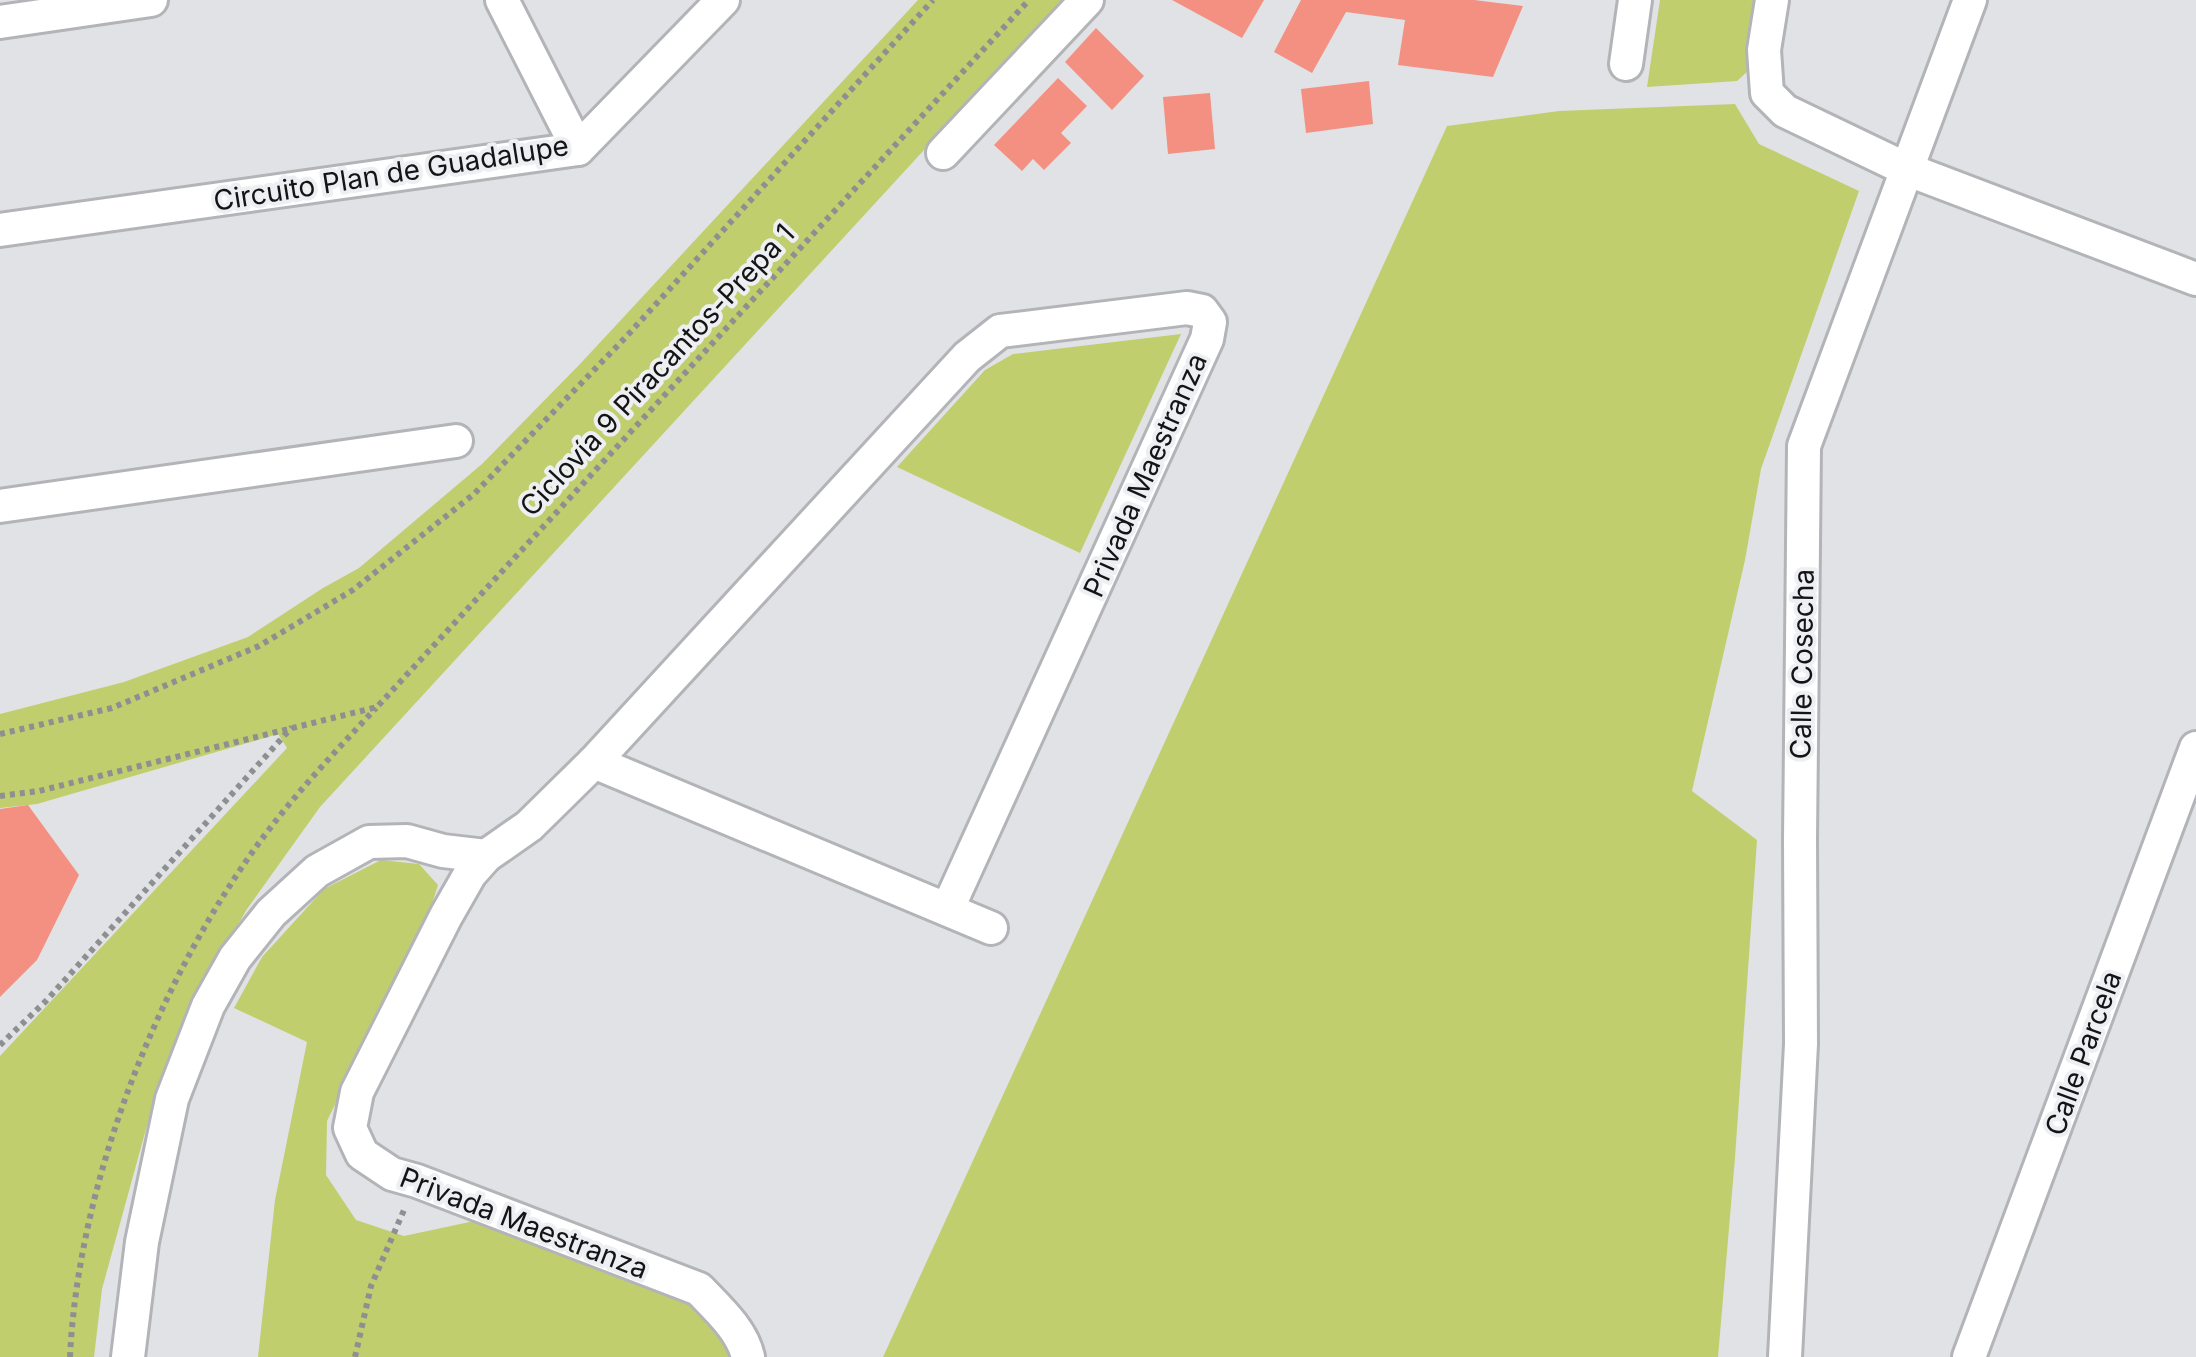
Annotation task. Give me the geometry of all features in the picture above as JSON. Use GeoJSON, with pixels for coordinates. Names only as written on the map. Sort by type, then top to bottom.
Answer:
{"type":"FeatureCollection","features":[{"type":"Feature","properties":{"kind":"street"},"geometry":{"type":"LineString","coordinates":[[0,22],[151,0]]}},
{"type":"Feature","properties":{"kind":"street"},"geometry":{"type":"LineString","coordinates":[[502,0],[578,149]]}},
{"type":"Feature","properties":{"kind":"street","name":"Circuito Plan de Guadalupe"},"geometry":{"type":"LineString","coordinates":[[0,230],[578,149],[723,0]]}},
{"type":"Feature","properties":{"kind":"street"},"geometry":{"type":"LineString","coordinates":[[943,154],[1087,0]]}},
{"type":"Feature","properties":{"kind":"street"},"geometry":{"type":"LineString","coordinates":[[1626,64],[1635,0]]}},
{"type":"Feature","properties":{"kind":"street"},"geometry":{"type":"LineString","coordinates":[[1772,0],[1764,50],[1767,92],[1785,111],[1906,169],[2196,279]]}},
{"type":"Feature","properties":{"kind":"street","name":"Calle Cosecha"},"geometry":{"type":"LineString","coordinates":[[1785,1357],[1802,1044],[1804,446],[1970,0]]}},
{"type":"Feature","properties":{"kind":"street","name":"Privada Maestranza"},"geometry":{"type":"LineString","coordinates":[[748,1357],[746,1347],[726,1318],[699,1290],[392,1174],[362,1154],[350,1128],[358,1092],[470,874],[486,856],[530,826],[594,762],[967,357],[1000,331],[1187,308],[1202,311],[1210,322],[1207,339],[948,908]]}},
{"type":"Feature","properties":{"kind":"street"},"geometry":{"type":"LineString","coordinates":[[0,506],[456,441]]}},
{"type":"Feature","properties":{"kind":"street","name":"Calle Parcela"},"geometry":{"type":"LineString","coordinates":[[1969,1357],[2196,748]]}},
{"type":"Feature","properties":{"kind":"street"},"geometry":{"type":"LineString","coordinates":[[594,762],[992,928]]}},
{"type":"Feature","properties":{"kind":"street"},"geometry":{"type":"LineString","coordinates":[[128,1357],[142,1242],[172,1100],[208,1006],[235,958],[271,913],[317,870],[370,842],[407,841],[443,851],[486,856]]}},
{"type":"Feature","properties":{"kind":"street"},"geometry":{"type":"LineString","coordinates":[[443,851],[454,864],[458,896]]}},
{"type":"Feature","properties":{"kind":"path"},"geometry":{"type":"LineString","coordinates":[[0,734],[112,708],[259,646],[353,590],[474,494],[638,324],[933,0]]}},
{"type":"Feature","properties":{"kind":"path","name":"Ciclovía 9 Piracantos-Prepa 1"},"geometry":{"type":"LineString","coordinates":[[0,796],[40,791],[377,707],[1029,0]]}},
{"type":"Feature","properties":{"kind":"path"},"geometry":{"type":"LineString","coordinates":[[0,1045],[46,1000],[293,726]]}},
{"type":"Feature","properties":{"kind":"path"},"geometry":{"type":"LineString","coordinates":[[354,1357],[371,1286],[417,1181]]}},
{"type":"Feature","properties":{"kind":"green space"},"geometry":{"type":"Polygon","coordinates":[[[918,0],[1062,0],[320,807],[247,909],[204,984],[154,1100],[102,1289],[94,1357],[0,1357],[0,1056],[287,748],[278,734],[37,804],[0,808],[0,714],[124,682],[248,637],[359,568],[482,464],[918,0]]]}},
{"type":"Feature","properties":{"kind":"green space"},"geometry":{"type":"Polygon","coordinates":[[[1660,0],[1786,0],[1777,45],[1737,81],[1647,87],[1660,0]]]}},
{"type":"Feature","properties":{"kind":"green space"},"geometry":{"type":"Polygon","coordinates":[[[1735,104],[1759,144],[1859,191],[1761,469],[1745,560],[1692,791],[1757,840],[1718,1357],[883,1357],[1447,126],[1559,111],[1735,104]]]}},
{"type":"Feature","properties":{"kind":"green space"},"geometry":{"type":"Polygon","coordinates":[[[1181,334],[1080,553],[897,467],[985,370],[1013,354],[1181,334]]]}},
{"type":"Feature","properties":{"kind":"green space"},"geometry":{"type":"Polygon","coordinates":[[[381,860],[419,864],[438,885],[429,913],[327,1121],[326,1175],[356,1220],[404,1236],[479,1220],[700,1309],[730,1347],[732,1357],[258,1357],[275,1200],[307,1042],[234,1008],[262,957],[324,889],[381,860]]]}},
{"type":"Feature","properties":{"kind":"building"},"geometry":{"type":"Polygon","coordinates":[[[1172,0],[1264,0],[1242,38],[1172,0]]]}},
{"type":"Feature","properties":{"kind":"building"},"geometry":{"type":"Polygon","coordinates":[[[1301,0],[1474,0],[1523,6],[1493,77],[1398,65],[1405,20],[1346,12],[1312,73],[1274,52],[1301,0]]]}},
{"type":"Feature","properties":{"kind":"building"},"geometry":{"type":"Polygon","coordinates":[[[1096,28],[1144,76],[1112,110],[1065,62],[1096,28]]]}},
{"type":"Feature","properties":{"kind":"building"},"geometry":{"type":"Polygon","coordinates":[[[1058,78],[1087,106],[1061,133],[1071,143],[1044,170],[1033,159],[1022,171],[994,145],[1058,78]]]}},
{"type":"Feature","properties":{"kind":"building"},"geometry":{"type":"Polygon","coordinates":[[[1369,81],[1373,124],[1306,133],[1301,89],[1369,81]]]}},
{"type":"Feature","properties":{"kind":"building"},"geometry":{"type":"Polygon","coordinates":[[[1210,93],[1215,149],[1168,154],[1163,97],[1210,93]]]}},
{"type":"Feature","properties":{"kind":"building"},"geometry":{"type":"Polygon","coordinates":[[[28,805],[79,875],[37,960],[0,997],[0,809],[28,805]]]}}]}
